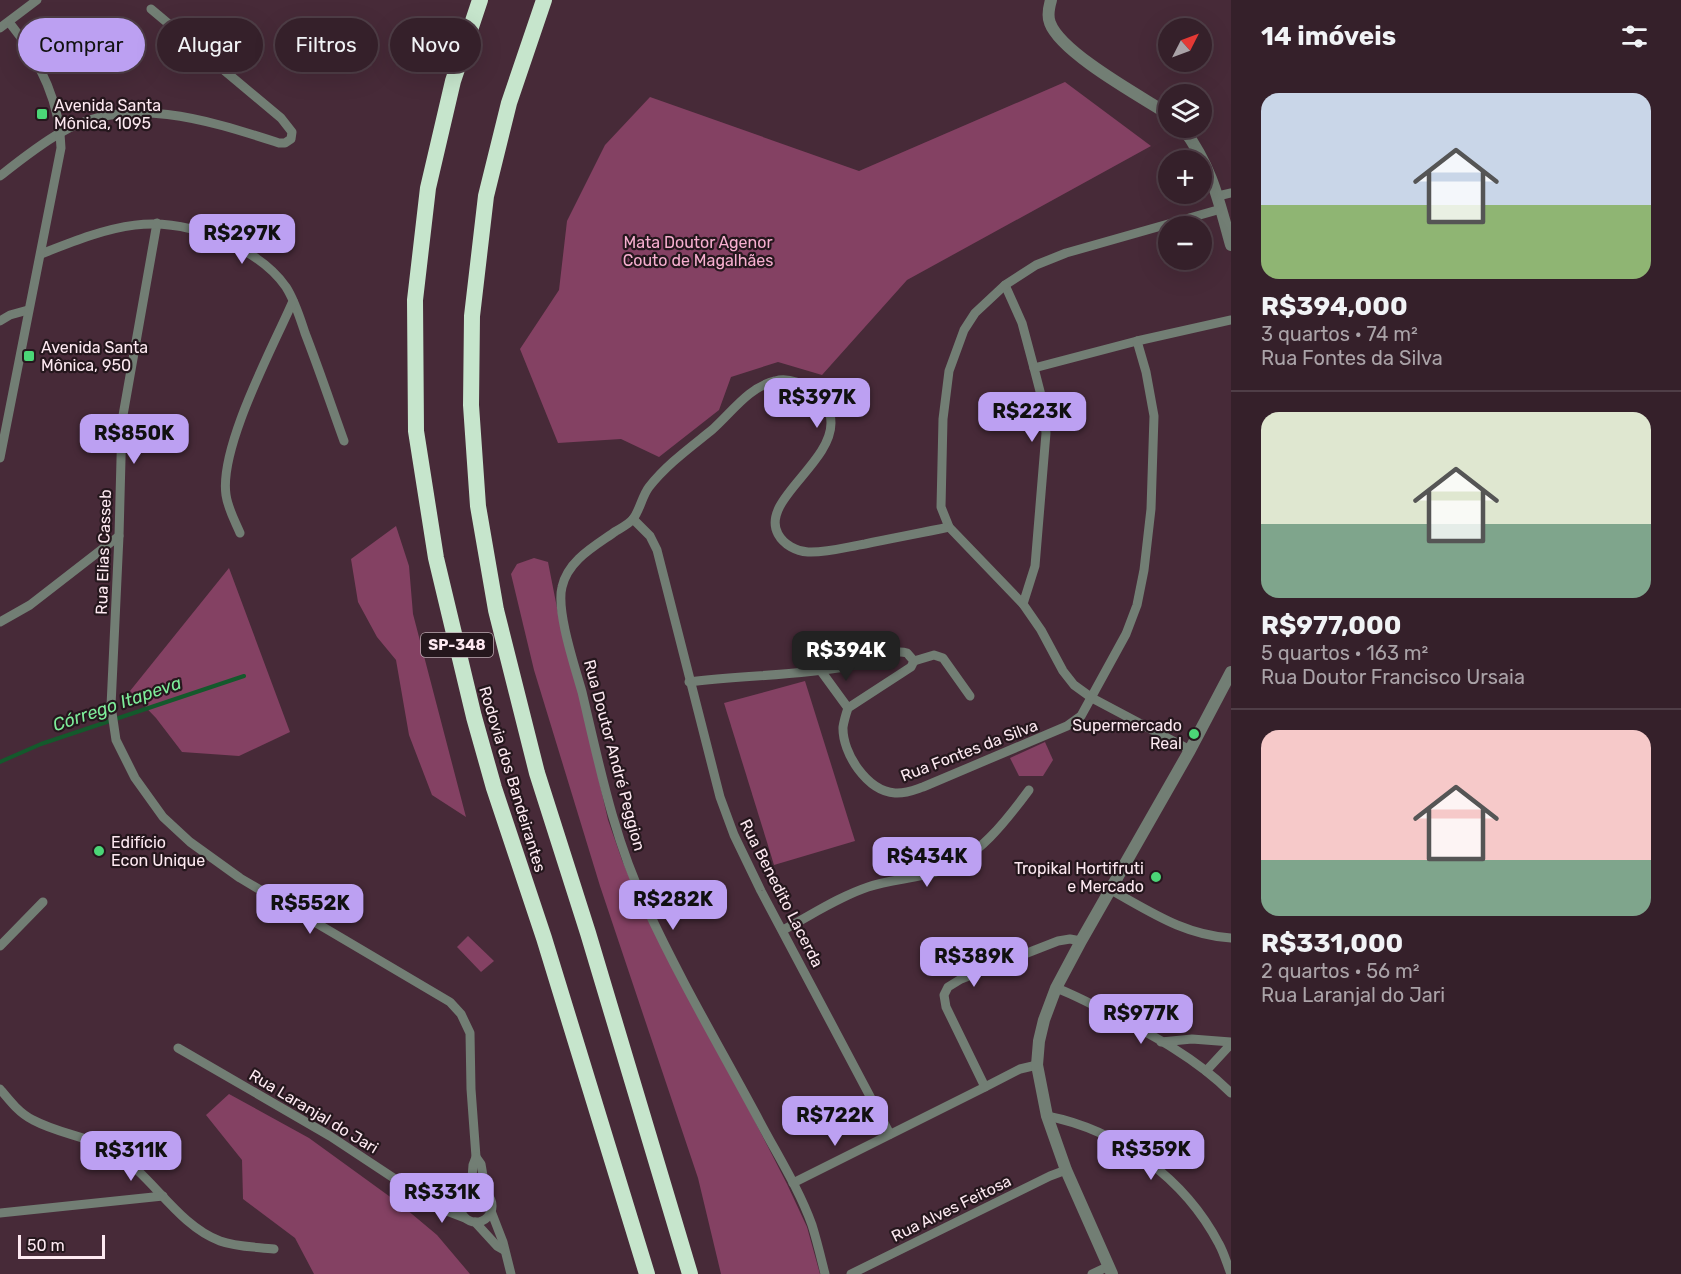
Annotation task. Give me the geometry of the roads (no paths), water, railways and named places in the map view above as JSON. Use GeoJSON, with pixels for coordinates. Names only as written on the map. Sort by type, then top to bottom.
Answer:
{"type":"FeatureCollection","features":[{"type":"Feature","properties":{"kind":"highway","name":"Rodovia dos Bandeirantes"},"geometry":{"type":"LineString","coordinates":[[480,0],[453,81],[428,188],[415,300],[416,431],[436,558],[474,717],[494,788],[544,938],[648,1274]]}},
{"type":"Feature","properties":{"kind":"highway","name":"Rodovia dos Bandeirantes"},"geometry":{"type":"LineString","coordinates":[[544,0],[509,103],[486,196],[472,316],[471,405],[478,506],[496,610],[537,773],[595,955],[690,1274]]}},
{"type":"Feature","properties":{"kind":"street"},"geometry":{"type":"LineString","coordinates":[[0,28],[37,0]]}},
{"type":"Feature","properties":{"kind":"street"},"geometry":{"type":"LineString","coordinates":[[1051,0],[1049,21],[1063,42],[1091,64],[1158,108]]}},
{"type":"Feature","properties":{"kind":"street"},"geometry":{"type":"LineString","coordinates":[[0,176],[61,132],[113,114],[168,114],[193,118],[279,143],[285,143],[291,139],[292,132],[281,118],[151,9]]}},
{"type":"Feature","properties":{"kind":"street"},"geometry":{"type":"LineString","coordinates":[[0,458],[61,148],[61,132],[41,66],[9,22]]}},
{"type":"Feature","properties":{"kind":"street"},"geometry":{"type":"LineString","coordinates":[[1191,138],[1199,149],[1218,196],[1231,245]]}},
{"type":"Feature","properties":{"kind":"street"},"geometry":{"type":"LineString","coordinates":[[1218,196],[1231,193]]}},
{"type":"Feature","properties":{"kind":"street"},"geometry":{"type":"LineString","coordinates":[[1190,750],[1092,698],[1074,685],[1063,671],[1041,630],[1023,604],[949,527],[941,507],[943,419],[949,371],[964,330],[975,313],[1005,285],[1036,266],[1066,253],[1221,209]]}},
{"type":"Feature","properties":{"kind":"street"},"geometry":{"type":"LineString","coordinates":[[41,254],[108,229],[157,223],[184,226],[209,233],[244,250],[266,265],[278,277],[293,301],[344,441]]}},
{"type":"Feature","properties":{"kind":"street","name":"Rua Elias Casseb"},"geometry":{"type":"LineString","coordinates":[[157,223],[122,421],[111,709],[116,740],[135,778],[163,817],[190,842],[240,878],[456,1007],[465,1020],[471,1040],[471,1089],[476,1157]]}},
{"type":"Feature","properties":{"kind":"street"},"geometry":{"type":"LineString","coordinates":[[1005,285],[1022,324],[1042,399],[1046,433],[1035,566],[1023,604]]}},
{"type":"Feature","properties":{"kind":"street"},"geometry":{"type":"LineString","coordinates":[[240,533],[229,509],[226,494],[231,452],[245,410],[293,301]]}},
{"type":"Feature","properties":{"kind":"street"},"geometry":{"type":"LineString","coordinates":[[0,321],[10,315],[28,310]]}},
{"type":"Feature","properties":{"kind":"street"},"geometry":{"type":"LineString","coordinates":[[1034,368],[1137,341],[1231,320]]}},
{"type":"Feature","properties":{"kind":"street","name":"Rua Fontes da Silva"},"geometry":{"type":"LineString","coordinates":[[848,708],[843,728],[846,744],[855,764],[880,788],[893,793],[903,793],[923,787],[1067,726],[1081,716],[1126,634],[1137,605],[1148,538],[1154,416],[1146,372],[1137,341]]}},
{"type":"Feature","properties":{"kind":"street"},"geometry":{"type":"LineString","coordinates":[[633,519],[648,489],[666,468],[717,426],[742,400],[775,381],[789,380],[800,383],[816,393],[830,413],[831,427],[827,444],[818,460],[779,506],[775,526],[781,539],[798,550],[810,552],[846,548],[949,527]]}},
{"type":"Feature","properties":{"kind":"street","name":"Rua Doutor André Peggion"},"geometry":{"type":"LineString","coordinates":[[633,519],[575,563],[567,574],[561,590],[562,610],[613,819],[645,903],[668,950],[793,1183],[812,1226],[825,1274]]}},
{"type":"Feature","properties":{"kind":"street","name":"Rua Benedito Lacerda"},"geometry":{"type":"LineString","coordinates":[[633,519],[650,536],[657,550],[720,797],[734,835],[890,1134]]}},
{"type":"Feature","properties":{"kind":"street"},"geometry":{"type":"LineString","coordinates":[[0,622],[30,605],[119,536]]}},
{"type":"Feature","properties":{"kind":"street"},"geometry":{"type":"LineString","coordinates":[[689,682],[802,674],[852,665],[903,651],[914,661]]}},
{"type":"Feature","properties":{"kind":"street"},"geometry":{"type":"LineString","coordinates":[[914,661],[934,655],[943,658],[970,696]]}},
{"type":"Feature","properties":{"kind":"street"},"geometry":{"type":"LineString","coordinates":[[821,670],[848,708],[904,673],[911,668],[914,661]]}},
{"type":"Feature","properties":{"kind":"street"},"geometry":{"type":"LineString","coordinates":[[1092,1274],[1111,1270],[1066,1170],[1047,1116],[1037,1065],[1039,1041],[1056,988],[1190,750],[1231,672]]}},
{"type":"Feature","properties":{"kind":"street"},"geometry":{"type":"LineString","coordinates":[[783,930],[855,892],[871,886],[940,871],[965,859],[996,831],[1029,790]]}},
{"type":"Feature","properties":{"kind":"street"},"geometry":{"type":"LineString","coordinates":[[1111,890],[1178,927],[1215,937],[1231,938]]}},
{"type":"Feature","properties":{"kind":"street"},"geometry":{"type":"LineString","coordinates":[[0,946],[43,902]]}},
{"type":"Feature","properties":{"kind":"street"},"geometry":{"type":"LineString","coordinates":[[985,1087],[946,1007],[944,995],[948,987],[992,965],[1058,941],[1070,939],[1081,941]]}},
{"type":"Feature","properties":{"kind":"street"},"geometry":{"type":"LineString","coordinates":[[1056,988],[1082,999],[1161,1041],[1206,1071],[1231,1093]]}},
{"type":"Feature","properties":{"kind":"street"},"geometry":{"type":"LineString","coordinates":[[1161,1041],[1192,1039],[1231,1043]]}},
{"type":"Feature","properties":{"kind":"street"},"geometry":{"type":"LineString","coordinates":[[1206,1071],[1231,1043]]}},
{"type":"Feature","properties":{"kind":"street","name":"Rua Laranjal do Jari"},"geometry":{"type":"LineString","coordinates":[[178,1048],[330,1136],[439,1208],[465,1218]]}},
{"type":"Feature","properties":{"kind":"street"},"geometry":{"type":"LineString","coordinates":[[793,1183],[1020,1069],[1037,1065]]}},
{"type":"Feature","properties":{"kind":"street"},"geometry":{"type":"LineString","coordinates":[[0,1089],[31,1120],[108,1147],[141,1173],[195,1225],[219,1241],[274,1249]]}},
{"type":"Feature","properties":{"kind":"street"},"geometry":{"type":"LineString","coordinates":[[1047,1116],[1068,1120],[1106,1135],[1129,1148],[1159,1170],[1190,1200],[1219,1244],[1231,1274]]}},
{"type":"Feature","properties":{"kind":"street"},"geometry":{"type":"LineString","coordinates":[[471,1191],[473,1165],[476,1157]]}},
{"type":"Feature","properties":{"kind":"street"},"geometry":{"type":"LineString","coordinates":[[476,1157],[481,1164],[486,1194],[492,1205],[491,1210],[503,1242],[511,1274]]}},
{"type":"Feature","properties":{"kind":"street","name":"Rua Alves Feitosa"},"geometry":{"type":"LineString","coordinates":[[851,1274],[1066,1170]]}},
{"type":"Feature","properties":{"kind":"street"},"geometry":{"type":"LineString","coordinates":[[433,1204],[462,1197],[476,1190],[486,1194]]}},
{"type":"Feature","properties":{"kind":"street"},"geometry":{"type":"LineString","coordinates":[[0,1213],[163,1196]]}},
{"type":"Feature","properties":{"kind":"street"},"geometry":{"type":"LineString","coordinates":[[462,1197],[460,1207],[465,1218],[475,1222],[504,1250]]}},
{"type":"Feature","properties":{"kind":"street"},"geometry":{"type":"LineString","coordinates":[[475,1222],[484,1219],[491,1210]]}},
{"type":"Feature","properties":{"kind":"waterway","name":"Córrego Itapeva"},"geometry":{"type":"LineString","coordinates":[[0,762],[41,744],[244,676]]}},
{"type":"Feature","properties":{"kind":"place","name":"Avenida Santa Mônica, 1095"},"geometry":{"type":"Point","coordinates":[42,114]}},
{"type":"Feature","properties":{"kind":"place","name":"Avenida Santa Mônica, 950"},"geometry":{"type":"Point","coordinates":[29,356]}},
{"type":"Feature","properties":{"kind":"place","name":"Supermercado Real"},"geometry":{"type":"Point","coordinates":[1194,734]}},
{"type":"Feature","properties":{"kind":"place","name":"Edifício Econ Unique"},"geometry":{"type":"Point","coordinates":[99,851]}},
{"type":"Feature","properties":{"kind":"place","name":"Tropikal Hortifruti e Mercado"},"geometry":{"type":"Point","coordinates":[1156,877]}},
{"type":"Feature","properties":{"kind":"park label","name":"Mata Doutor Agenor Couto de Magalhães"},"geometry":{"type":"Point","coordinates":[698,251]}}]}
